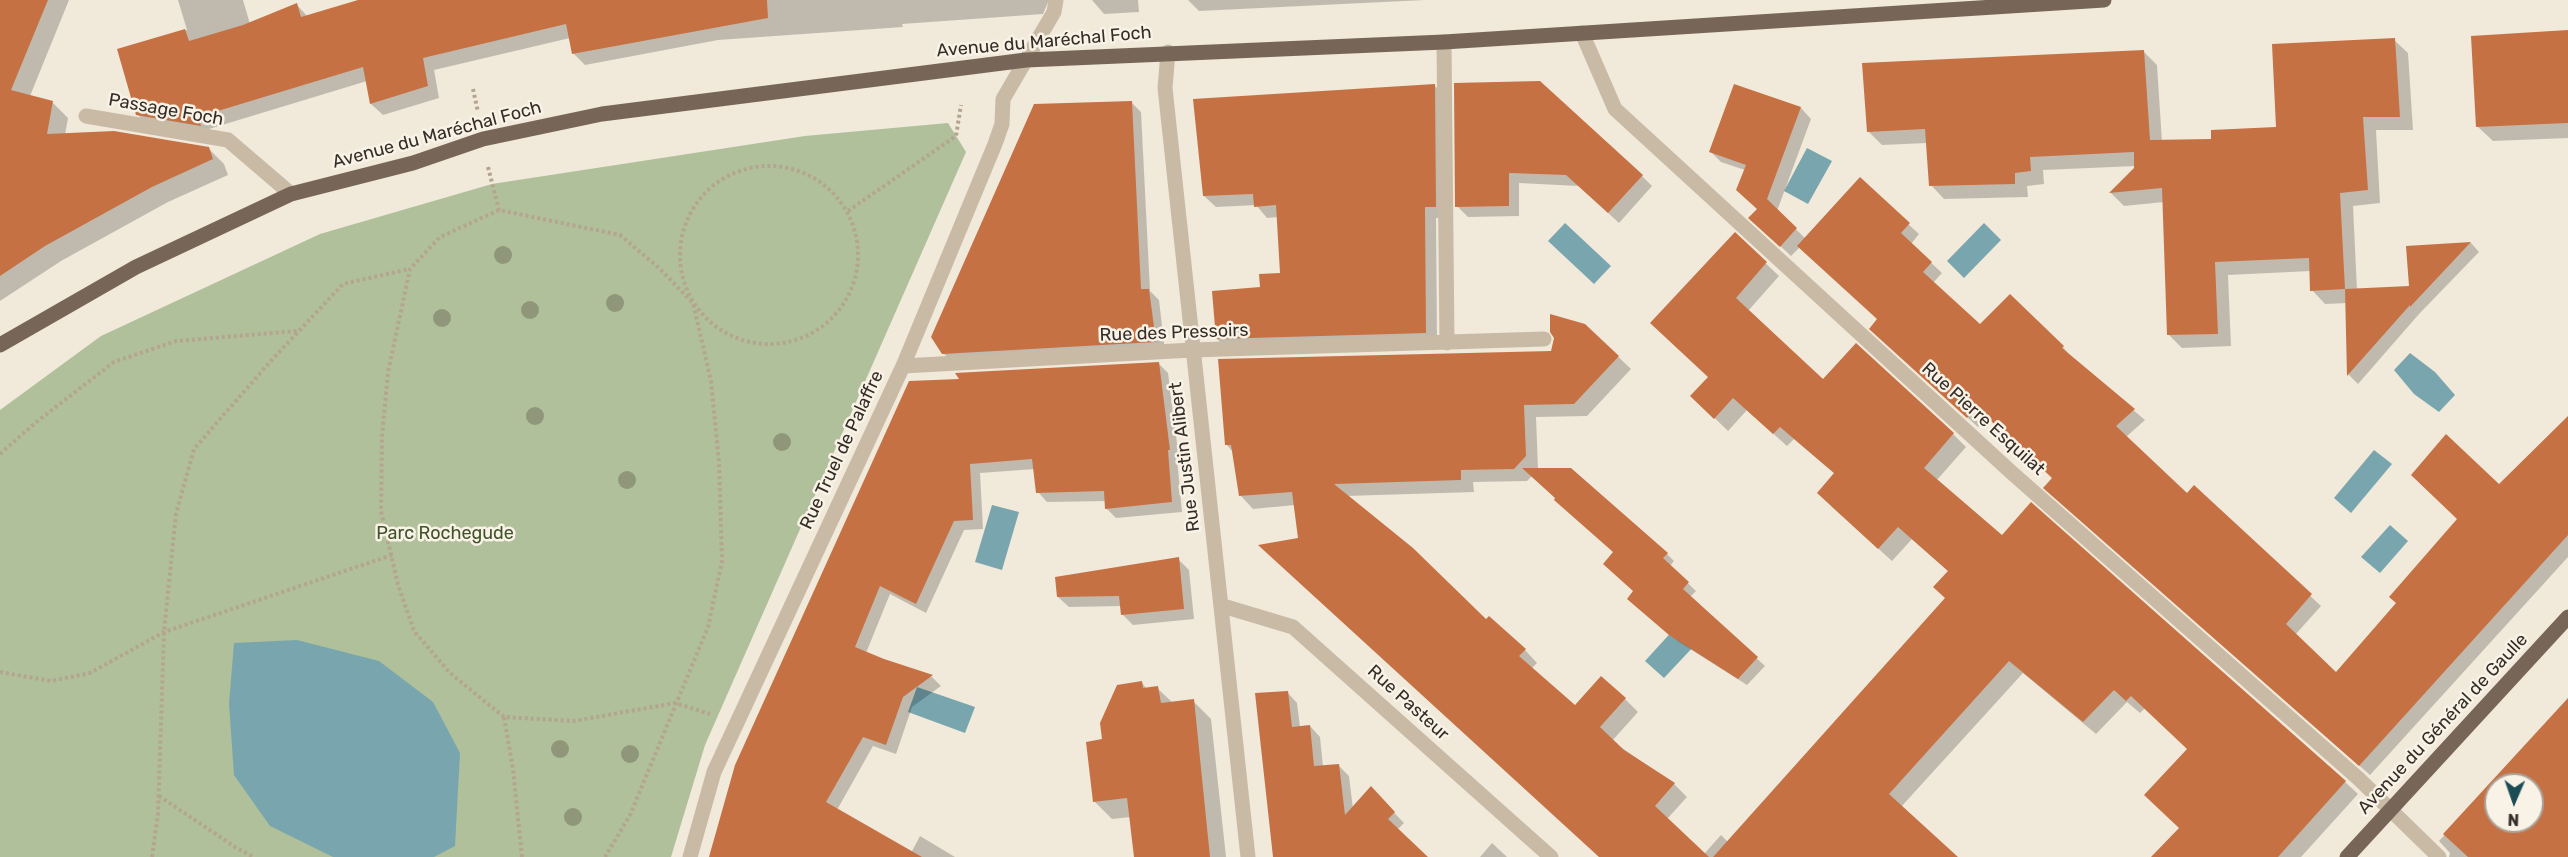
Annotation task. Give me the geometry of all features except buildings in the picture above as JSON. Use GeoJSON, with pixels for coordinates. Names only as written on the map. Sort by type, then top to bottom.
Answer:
{"type":"FeatureCollection","features":[{"type":"Feature","properties":{"kind":"main road","name":"Avenue du Maréchal Foch"},"geometry":{"type":"LineString","coordinates":[[0,345],[136,267],[291,194],[413,162],[483,139],[602,114],[1026,60],[1168,52],[1444,42],[2104,0]]}},
{"type":"Feature","properties":{"kind":"main road","name":"Avenue du Général de Gaulle"},"geometry":{"type":"LineString","coordinates":[[2347,857],[2568,617]]}},
{"type":"Feature","properties":{"kind":"street","name":"Rue Truel de Palaffre"},"geometry":{"type":"LineString","coordinates":[[690,857],[714,772],[903,366],[995,144],[1002,124],[1003,99],[1054,12],[1056,0]]}},
{"type":"Feature","properties":{"kind":"street","name":"Rue Pierre Esquilat"},"geometry":{"type":"LineString","coordinates":[[1582,33],[1615,109],[2012,472],[2359,778],[2439,857]]}},
{"type":"Feature","properties":{"kind":"street"},"geometry":{"type":"LineString","coordinates":[[1444,42],[1447,343]]}},
{"type":"Feature","properties":{"kind":"street","name":"Rue Justin Alibert"},"geometry":{"type":"LineString","coordinates":[[1168,52],[1165,88],[1192,350],[1223,606],[1248,857]]}},
{"type":"Feature","properties":{"kind":"street","name":"Passage Foch"},"geometry":{"type":"LineString","coordinates":[[86,116],[228,140],[291,194]]}},
{"type":"Feature","properties":{"kind":"street","name":"Rue des Pressoirs"},"geometry":{"type":"LineString","coordinates":[[903,366],[1192,350],[1544,339]]}},
{"type":"Feature","properties":{"kind":"street","name":"Rue Pasteur"},"geometry":{"type":"LineString","coordinates":[[1223,606],[1293,627],[1551,857]]}},
{"type":"Feature","properties":{"kind":"path"},"geometry":{"type":"LineString","coordinates":[[848,211],[956,136],[961,105]]}},
{"type":"Feature","properties":{"kind":"path"},"geometry":{"type":"LineString","coordinates":[[605,857],[630,814],[675,703],[708,627],[722,561],[718,462],[711,381],[693,303],[685,288],[680,266],[682,234],[688,217],[718,181],[746,168],[772,165],[802,171],[829,188],[848,211],[859,251],[855,282],[839,312],[815,332],[795,341],[764,345],[743,341],[714,327],[693,303],[660,269],[620,235],[499,210],[440,237],[410,269],[388,372],[382,437],[381,511],[398,585],[414,631],[450,673],[504,717],[574,721],[675,703],[718,717]]}},
{"type":"Feature","properties":{"kind":"path"},"geometry":{"type":"LineString","coordinates":[[152,857],[159,795],[164,632],[176,514],[194,449],[343,284],[410,269]]}},
{"type":"Feature","properties":{"kind":"path"},"geometry":{"type":"LineString","coordinates":[[0,454],[35,423],[114,362],[176,341],[299,332]]}},
{"type":"Feature","properties":{"kind":"path"},"geometry":{"type":"LineString","coordinates":[[0,672],[51,681],[90,673],[164,632],[392,555]]}},
{"type":"Feature","properties":{"kind":"path"},"geometry":{"type":"LineString","coordinates":[[504,717],[513,769],[522,857]]}},
{"type":"Feature","properties":{"kind":"path"},"geometry":{"type":"LineString","coordinates":[[159,795],[238,849],[254,857]]}},
{"type":"Feature","properties":{"kind":"green space","name":"Parc Rochegude"},"geometry":{"type":"Polygon","coordinates":[[[948,123],[966,152],[705,745],[671,857],[0,857],[0,410],[101,336],[320,234],[492,184],[805,136],[948,123]]]}},
{"type":"Feature","properties":{"kind":"water"},"geometry":{"type":"Polygon","coordinates":[[[1807,148],[1832,161],[1808,204],[1784,191],[1807,148]]]}},
{"type":"Feature","properties":{"kind":"water"},"geometry":{"type":"Polygon","coordinates":[[[1565,223],[1611,266],[1594,284],[1548,241],[1565,223]]]}},
{"type":"Feature","properties":{"kind":"water"},"geometry":{"type":"Polygon","coordinates":[[[1984,223],[2001,240],[1964,278],[1947,261],[1984,223]]]}},
{"type":"Feature","properties":{"kind":"water"},"geometry":{"type":"Polygon","coordinates":[[[2410,353],[2435,372],[2455,395],[2439,412],[2414,394],[2394,370],[2410,353]]]}},
{"type":"Feature","properties":{"kind":"water"},"geometry":{"type":"Polygon","coordinates":[[[2374,450],[2392,464],[2351,513],[2334,498],[2374,450]]]}},
{"type":"Feature","properties":{"kind":"water"},"geometry":{"type":"Polygon","coordinates":[[[992,505],[1019,512],[1002,570],[975,562],[992,505]]]}},
{"type":"Feature","properties":{"kind":"water"},"geometry":{"type":"Polygon","coordinates":[[[2390,525],[2408,541],[2380,573],[2361,557],[2390,525]]]}},
{"type":"Feature","properties":{"kind":"water"},"geometry":{"type":"Polygon","coordinates":[[[1676,627],[1695,645],[1664,678],[1645,661],[1676,627]]]}},
{"type":"Feature","properties":{"kind":"water"},"geometry":{"type":"Polygon","coordinates":[[[297,640],[379,661],[433,702],[460,753],[455,846],[434,857],[333,857],[270,826],[234,775],[229,704],[234,643],[297,640]]]}},
{"type":"Feature","properties":{"kind":"water"},"geometry":{"type":"Polygon","coordinates":[[[917,687],[975,707],[965,733],[908,712],[917,687]]]}}]}
